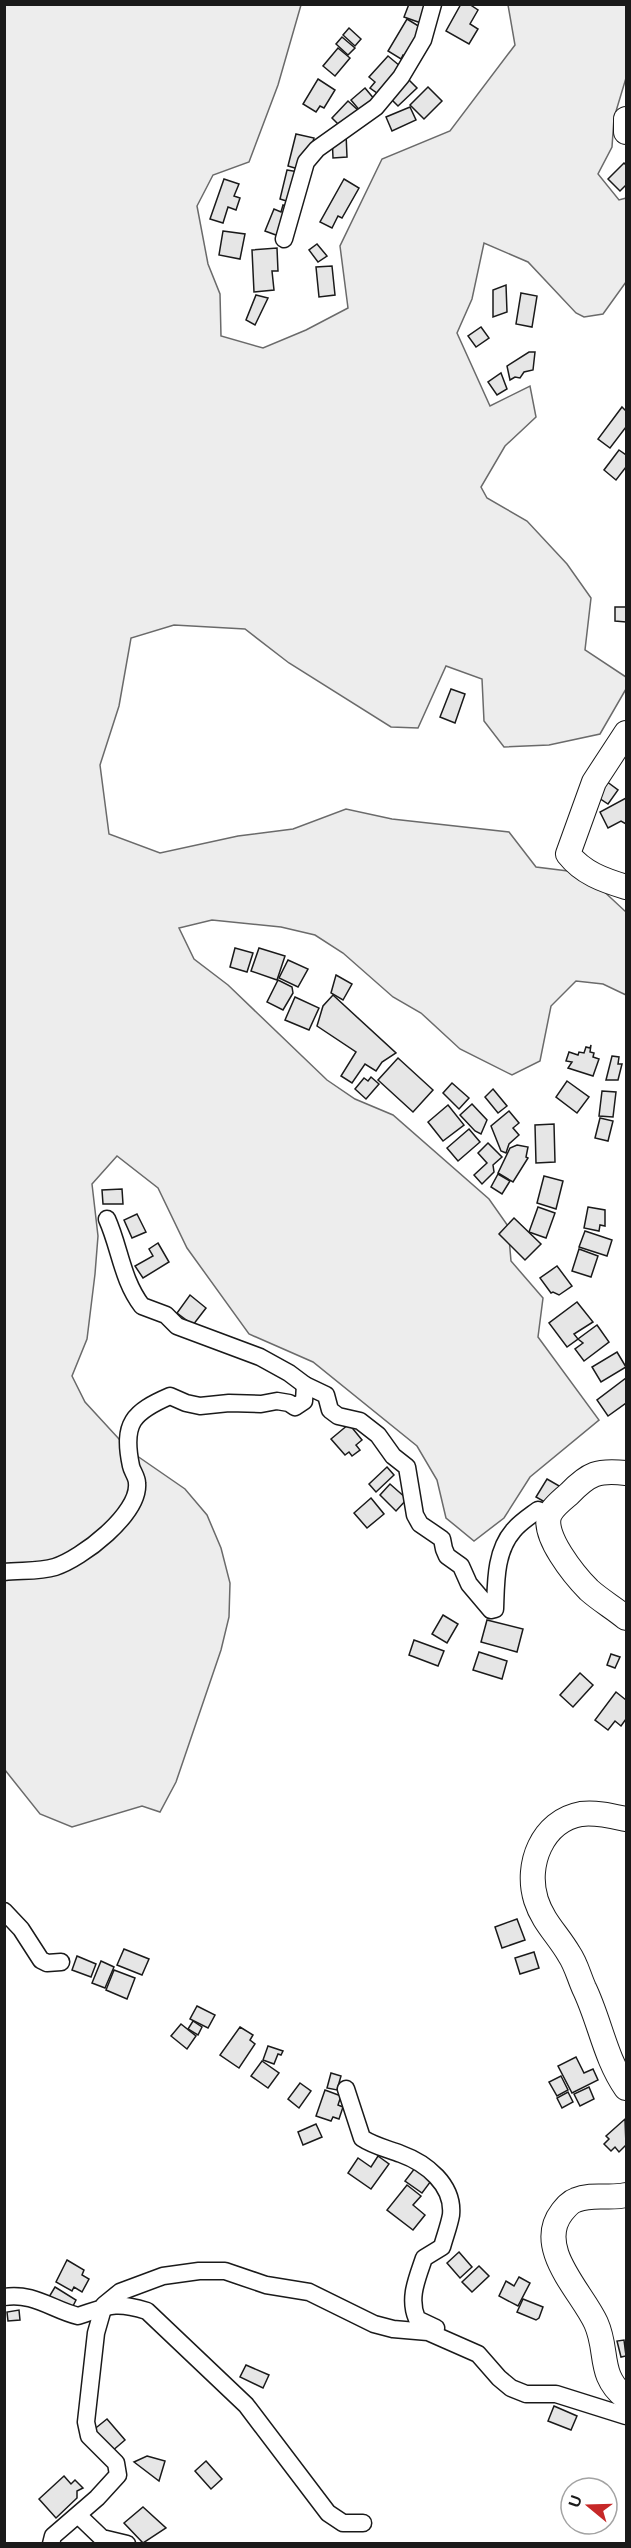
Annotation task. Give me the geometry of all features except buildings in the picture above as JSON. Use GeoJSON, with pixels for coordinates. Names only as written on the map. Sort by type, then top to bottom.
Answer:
{"type":"FeatureCollection","features":[{"type":"Feature","properties":{"kind":"street"},"geometry":{"type":"LineString","coordinates":[[284,239],[306,162],[317,149],[376,107],[401,77],[423,40],[434,4]]}},
{"type":"Feature","properties":{"kind":"street"},"geometry":{"type":"LineString","coordinates":[[627,119],[627,132]]}},
{"type":"Feature","properties":{"kind":"street"},"geometry":{"type":"LineString","coordinates":[[623,743],[594,782],[568,854],[578,867],[607,881],[627,886]]}},
{"type":"Feature","properties":{"kind":"street"},"geometry":{"type":"LineString","coordinates":[[107,1219],[126,1279],[142,1306],[166,1315],[177,1326],[260,1357],[290,1373],[305,1385],[326,1395],[330,1410],[338,1416],[360,1421],[378,1435],[393,1456],[407,1467],[416,1515],[420,1524],[442,1539],[447,1556],[461,1566],[469,1584],[491,1610],[495,1609],[495,1579],[500,1556],[511,1532],[538,1510],[549,1515]]}},
{"type":"Feature","properties":{"kind":"street"},"geometry":{"type":"LineString","coordinates":[[4,1572],[46,1569],[66,1562],[104,1537],[130,1510],[137,1483],[132,1467],[129,1437],[132,1422],[143,1408],[170,1396],[200,1406],[229,1403],[261,1404],[277,1401],[289,1403],[295,1407],[304,1401],[305,1385]]}},
{"type":"Feature","properties":{"kind":"street"},"geometry":{"type":"LineString","coordinates":[[627,1473],[606,1470],[593,1474],[570,1492],[549,1515],[548,1526],[563,1559],[588,1589],[627,1618]]}},
{"type":"Feature","properties":{"kind":"street"},"geometry":{"type":"LineString","coordinates":[[627,1819],[582,1814],[563,1821],[548,1833],[538,1846],[533,1879],[535,1898],[541,1913],[570,1954],[595,2013],[607,2055],[627,2088]]}},
{"type":"Feature","properties":{"kind":"street"},"geometry":{"type":"LineString","coordinates":[[4,1911],[21,1929],[40,1959],[47,1963],[61,1962]]}},
{"type":"Feature","properties":{"kind":"street"},"geometry":{"type":"LineString","coordinates":[[346,2089],[362,2138],[426,2166],[438,2176],[448,2197],[451,2212],[442,2247],[424,2258],[412,2295],[413,2309],[417,2319],[443,2331],[456,2343]]}},
{"type":"Feature","properties":{"kind":"street"},"geometry":{"type":"LineString","coordinates":[[627,2195],[590,2196],[573,2200],[556,2219],[554,2234],[565,2273],[597,2325],[608,2376],[613,2385],[627,2398]]}},
{"type":"Feature","properties":{"kind":"street"},"geometry":{"type":"LineString","coordinates":[[4,2297],[21,2296],[78,2316],[105,2305],[120,2292],[163,2276],[199,2271],[225,2271],[266,2285],[309,2292],[374,2324],[393,2329],[428,2332],[456,2343],[478,2354],[499,2378],[512,2388],[526,2394],[556,2394],[627,2416]]}},
{"type":"Feature","properties":{"kind":"street"},"geometry":{"type":"LineString","coordinates":[[51,2544],[53,2536],[118,2475],[117,2463],[89,2436],[86,2422],[96,2333],[105,2305]]}},
{"type":"Feature","properties":{"kind":"street"},"geometry":{"type":"LineString","coordinates":[[105,2305],[130,2306],[147,2311],[167,2327],[246,2405],[328,2513],[343,2523],[363,2523]]}},
{"type":"Feature","properties":{"kind":"street"},"geometry":{"type":"LineString","coordinates":[[78,2515],[102,2538],[128,2544]]}},
{"type":"Feature","properties":{"kind":"shaded area"},"geometry":{"type":"Polygon","coordinates":[[[5,5],[301,5],[278,85],[249,162],[213,175],[197,206],[208,264],[220,294],[221,336],[263,348],[306,330],[348,308],[340,246],[382,159],[450,131],[515,45],[508,5],[626,5],[626,78],[614,118],[612,147],[598,174],[619,200],[626,198],[626,282],[603,314],[584,317],[576,313],[528,262],[484,243],[472,299],[457,333],[490,406],[530,386],[536,417],[505,446],[481,487],[487,498],[527,521],[567,564],[591,598],[585,650],[626,677],[626,689],[600,734],[549,745],[504,747],[484,721],[482,679],[446,666],[418,728],[391,727],[289,663],[245,629],[174,625],[131,638],[119,706],[100,765],[109,834],[160,853],[238,836],[293,829],[346,809],[392,819],[509,832],[536,867],[584,873],[626,912],[626,995],[603,984],[576,981],[551,1006],[540,1061],[512,1075],[460,1049],[421,1013],[393,997],[343,953],[315,935],[281,927],[212,920],[179,928],[194,959],[228,985],[327,1080],[355,1099],[393,1115],[489,1199],[508,1226],[511,1261],[543,1298],[538,1337],[599,1420],[530,1477],[504,1518],[474,1541],[446,1518],[437,1480],[417,1446],[313,1362],[249,1334],[187,1248],[158,1188],[117,1156],[92,1184],[98,1236],[95,1274],[87,1339],[72,1376],[85,1402],[130,1451],[185,1489],[207,1515],[221,1548],[230,1583],[229,1617],[221,1650],[176,1782],[160,1812],[142,1806],[72,1827],[40,1814],[5,1770],[5,5]]]}}]}
